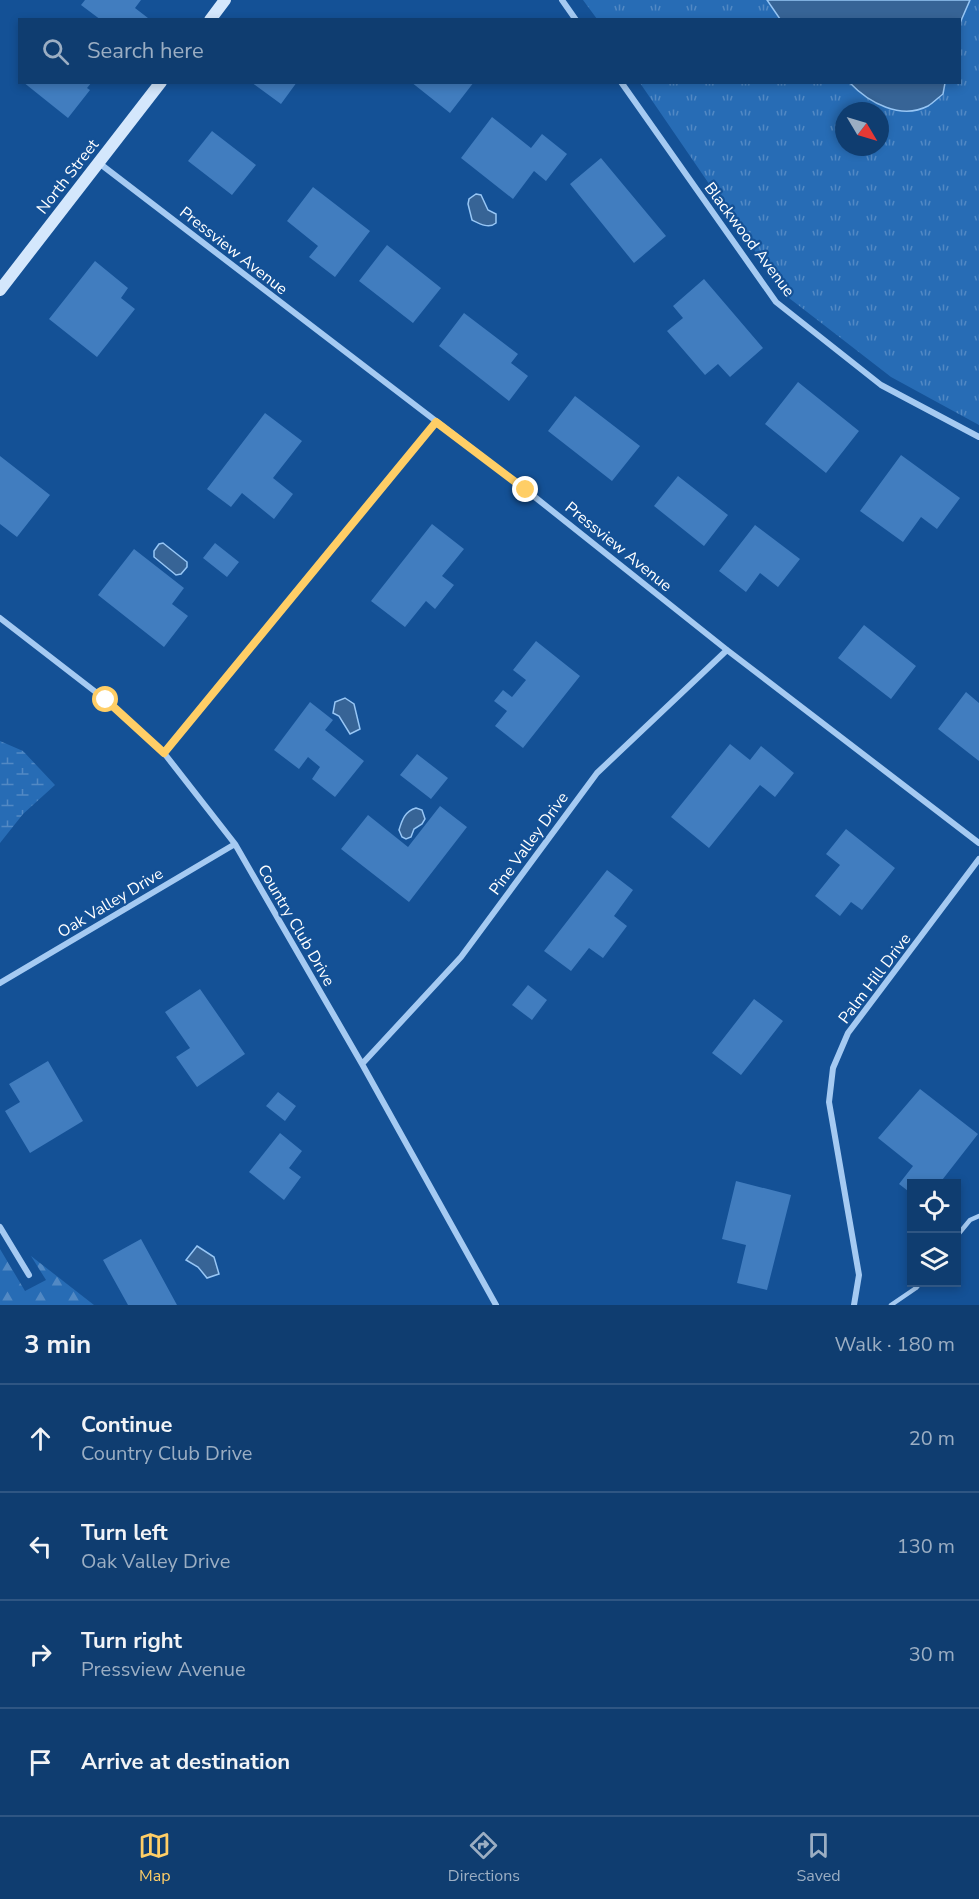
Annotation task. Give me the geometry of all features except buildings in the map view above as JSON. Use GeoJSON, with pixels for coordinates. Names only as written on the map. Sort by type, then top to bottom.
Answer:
{"type":"FeatureCollection","features":[{"type":"Feature","properties":{"kind":"street"},"geometry":{"type":"LineString","coordinates":[[212,18],[225,0]]}},
{"type":"Feature","properties":{"kind":"street"},"geometry":{"type":"LineString","coordinates":[[562,0],[575,18]]}},
{"type":"Feature","properties":{"kind":"street","name":"North Street"},"geometry":{"type":"LineString","coordinates":[[0,290],[159,84]]}},
{"type":"Feature","properties":{"kind":"street","name":"Blackwood Avenue"},"geometry":{"type":"LineString","coordinates":[[622,84],[776,302],[882,385],[979,437]]}},
{"type":"Feature","properties":{"kind":"street","name":"Pressview Avenue"},"geometry":{"type":"LineString","coordinates":[[99,162],[526,490],[728,650],[979,843]]}},
{"type":"Feature","properties":{"kind":"street"},"geometry":{"type":"LineString","coordinates":[[164,753],[436,422]]}},
{"type":"Feature","properties":{"kind":"street","name":"Country Club Drive"},"geometry":{"type":"LineString","coordinates":[[0,618],[106,700],[164,753],[235,844],[362,1064],[496,1305]]}},
{"type":"Feature","properties":{"kind":"street","name":"Pine Valley Drive"},"geometry":{"type":"LineString","coordinates":[[362,1064],[461,957],[597,773],[728,650]]}},
{"type":"Feature","properties":{"kind":"street","name":"Oak Valley Drive"},"geometry":{"type":"LineString","coordinates":[[0,983],[235,844]]}},
{"type":"Feature","properties":{"kind":"street","name":"Palm Hill Drive"},"geometry":{"type":"LineString","coordinates":[[854,1305],[859,1275],[829,1102],[833,1068],[848,1033],[979,859]]}},
{"type":"Feature","properties":{"kind":"street"},"geometry":{"type":"LineString","coordinates":[[0,1227],[29,1275]]}},
{"type":"Feature","properties":{"kind":"lane"},"geometry":{"type":"LineString","coordinates":[[960,1233],[970,1220],[979,1216]]}},
{"type":"Feature","properties":{"kind":"lane"},"geometry":{"type":"LineString","coordinates":[[891,1305],[917,1287]]}},
{"type":"Feature","properties":{"kind":"green space"},"geometry":{"type":"Polygon","coordinates":[[[583,0],[979,0],[979,425],[891,377],[789,298],[641,84],[961,84],[961,18],[596,18],[583,0]]]}},
{"type":"Feature","properties":{"kind":"green space"},"geometry":{"type":"Polygon","coordinates":[[[0,741],[23,751],[55,785],[23,814],[0,843],[0,741]]]}},
{"type":"Feature","properties":{"kind":"green space"},"geometry":{"type":"Polygon","coordinates":[[[0,1249],[25,1291],[46,1280],[31,1256],[94,1305],[0,1305],[0,1249]]]}},
{"type":"Feature","properties":{"kind":"shaded area"},"geometry":{"type":"Polygon","coordinates":[[[767,0],[970,0],[961,21],[961,18],[779,18],[767,0]]]}},
{"type":"Feature","properties":{"kind":"shaded area"},"geometry":{"type":"Polygon","coordinates":[[[851,84],[945,84],[943,94],[928,106],[918,110],[896,110],[889,108],[889,102],[874,102],[851,84]]]}},
{"type":"Feature","properties":{"kind":"shaded area"},"geometry":{"type":"Polygon","coordinates":[[[476,194],[481,195],[488,210],[496,214],[496,223],[493,225],[484,225],[472,220],[468,204],[469,199],[476,194]]]}},
{"type":"Feature","properties":{"kind":"shaded area"},"geometry":{"type":"Polygon","coordinates":[[[163,543],[187,562],[187,567],[181,574],[176,575],[154,557],[154,551],[159,544],[163,543]]]}},
{"type":"Feature","properties":{"kind":"shaded area"},"geometry":{"type":"Polygon","coordinates":[[[345,698],[354,704],[360,729],[350,734],[339,716],[333,713],[335,702],[345,698]]]}},
{"type":"Feature","properties":{"kind":"shaded area"},"geometry":{"type":"Polygon","coordinates":[[[416,808],[422,810],[425,819],[414,829],[411,837],[406,839],[402,837],[400,826],[407,814],[416,808]]]}},
{"type":"Feature","properties":{"kind":"shaded area"},"geometry":{"type":"Polygon","coordinates":[[[197,1246],[214,1257],[219,1274],[207,1278],[198,1267],[186,1260],[197,1246]]]}},
{"type":"Feature","properties":{"kind":"route"},"geometry":{"type":"LineString","coordinates":[[106,700],[164,753],[436,422],[526,490]]}}]}
